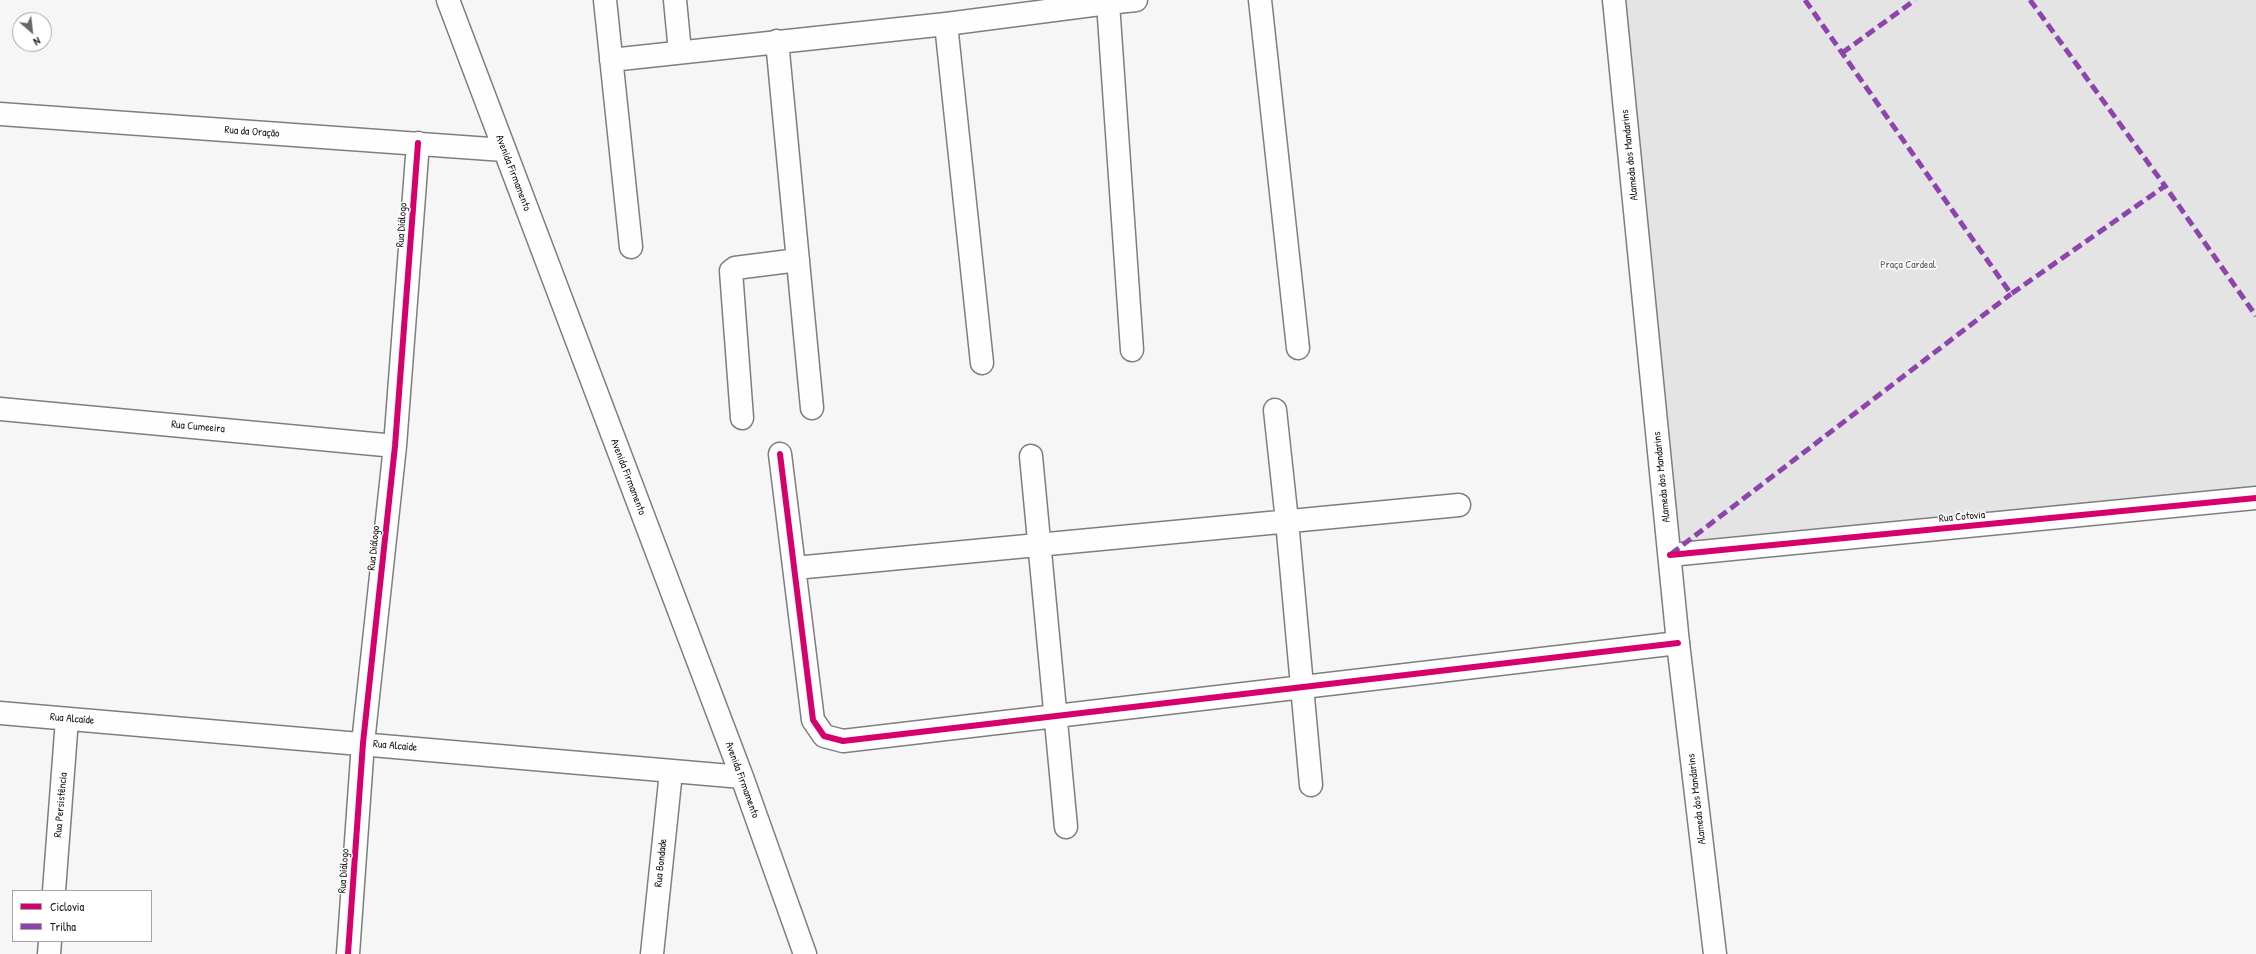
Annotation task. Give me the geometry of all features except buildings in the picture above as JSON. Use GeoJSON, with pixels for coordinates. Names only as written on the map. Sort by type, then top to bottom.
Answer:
{"type":"FeatureCollection","features":[{"type":"Feature","properties":{"kind":"street","name":"Avenida Firmamento"},"geometry":{"type":"LineString","coordinates":[[448,0],[742,777],[805,954]]}},
{"type":"Feature","properties":{"kind":"street"},"geometry":{"type":"LineString","coordinates":[[605,0],[610,60],[632,248]]}},
{"type":"Feature","properties":{"kind":"street"},"geometry":{"type":"LineString","coordinates":[[675,0],[680,52]]}},
{"type":"Feature","properties":{"kind":"street"},"geometry":{"type":"LineString","coordinates":[[610,60],[776,41],[946,24],[1108,2],[1136,0]]}},
{"type":"Feature","properties":{"kind":"street"},"geometry":{"type":"LineString","coordinates":[[1260,0],[1298,348]]}},
{"type":"Feature","properties":{"kind":"street","name":"Alameda dos Mandarins"},"geometry":{"type":"LineString","coordinates":[[1614,0],[1678,643],[1714,954]]}},
{"type":"Feature","properties":{"kind":"street"},"geometry":{"type":"LineString","coordinates":[[1108,2],[1132,350]]}},
{"type":"Feature","properties":{"kind":"street"},"geometry":{"type":"LineString","coordinates":[[946,24],[982,363]]}},
{"type":"Feature","properties":{"kind":"street"},"geometry":{"type":"LineString","coordinates":[[776,41],[812,408]]}},
{"type":"Feature","properties":{"kind":"street","name":"Rua da Oração"},"geometry":{"type":"LineString","coordinates":[[0,114],[504,150]]}},
{"type":"Feature","properties":{"kind":"street","name":"Rua Diálogo"},"geometry":{"type":"LineString","coordinates":[[348,954],[363,743],[395,446],[418,144]]}},
{"type":"Feature","properties":{"kind":"street"},"geometry":{"type":"LineString","coordinates":[[742,418],[731,272],[735,268],[798,260]]}},
{"type":"Feature","properties":{"kind":"street","name":"Rua Cumeeira"},"geometry":{"type":"LineString","coordinates":[[0,408],[395,446]]}},
{"type":"Feature","properties":{"kind":"street"},"geometry":{"type":"LineString","coordinates":[[1275,410],[1288,521],[1311,785]]}},
{"type":"Feature","properties":{"kind":"street"},"geometry":{"type":"LineString","coordinates":[[780,454],[813,720],[824,736],[843,741],[1678,643]]}},
{"type":"Feature","properties":{"kind":"street"},"geometry":{"type":"LineString","coordinates":[[1031,456],[1066,827]]}},
{"type":"Feature","properties":{"kind":"street","name":"Rua Cotovia"},"geometry":{"type":"LineString","coordinates":[[1670,555],[2256,498]]}},
{"type":"Feature","properties":{"kind":"street"},"geometry":{"type":"LineString","coordinates":[[795,568],[1459,505]]}},
{"type":"Feature","properties":{"kind":"street","name":"Rua Alcaíde"},"geometry":{"type":"LineString","coordinates":[[0,713],[363,743],[671,772],[742,777]]}},
{"type":"Feature","properties":{"kind":"street","name":"Rua Persistência"},"geometry":{"type":"LineString","coordinates":[[54,890],[68,719]]}},
{"type":"Feature","properties":{"kind":"street","name":"Rua Bondade"},"geometry":{"type":"LineString","coordinates":[[652,954],[671,772]]}},
{"type":"Feature","properties":{"kind":"street"},"geometry":{"type":"LineString","coordinates":[[49,954],[50,942]]}},
{"type":"Feature","properties":{"kind":"green space","name":"Praça Cardeal"},"geometry":{"type":"Polygon","coordinates":[[[1614,0],[2256,0],[2256,498],[1670,555],[1614,0]]]}},
{"type":"Feature","properties":{"kind":"marked path"},"geometry":{"type":"LineString","coordinates":[[1805,0],[2011,294],[2165,186],[2256,316]]}},
{"type":"Feature","properties":{"kind":"marked path"},"geometry":{"type":"LineString","coordinates":[[1842,53],[1915,0]]}},
{"type":"Feature","properties":{"kind":"marked path"},"geometry":{"type":"LineString","coordinates":[[2030,0],[2165,186]]}},
{"type":"Feature","properties":{"kind":"marked path"},"geometry":{"type":"LineString","coordinates":[[1671,554],[2011,294]]}},
{"type":"Feature","properties":{"kind":"cycle path"},"geometry":{"type":"LineString","coordinates":[[348,954],[363,743],[395,446],[418,143]]}},
{"type":"Feature","properties":{"kind":"cycle path"},"geometry":{"type":"LineString","coordinates":[[780,454],[813,720],[824,736],[843,741],[1678,643]]}},
{"type":"Feature","properties":{"kind":"cycle path"},"geometry":{"type":"LineString","coordinates":[[1670,555],[2256,498]]}}]}
